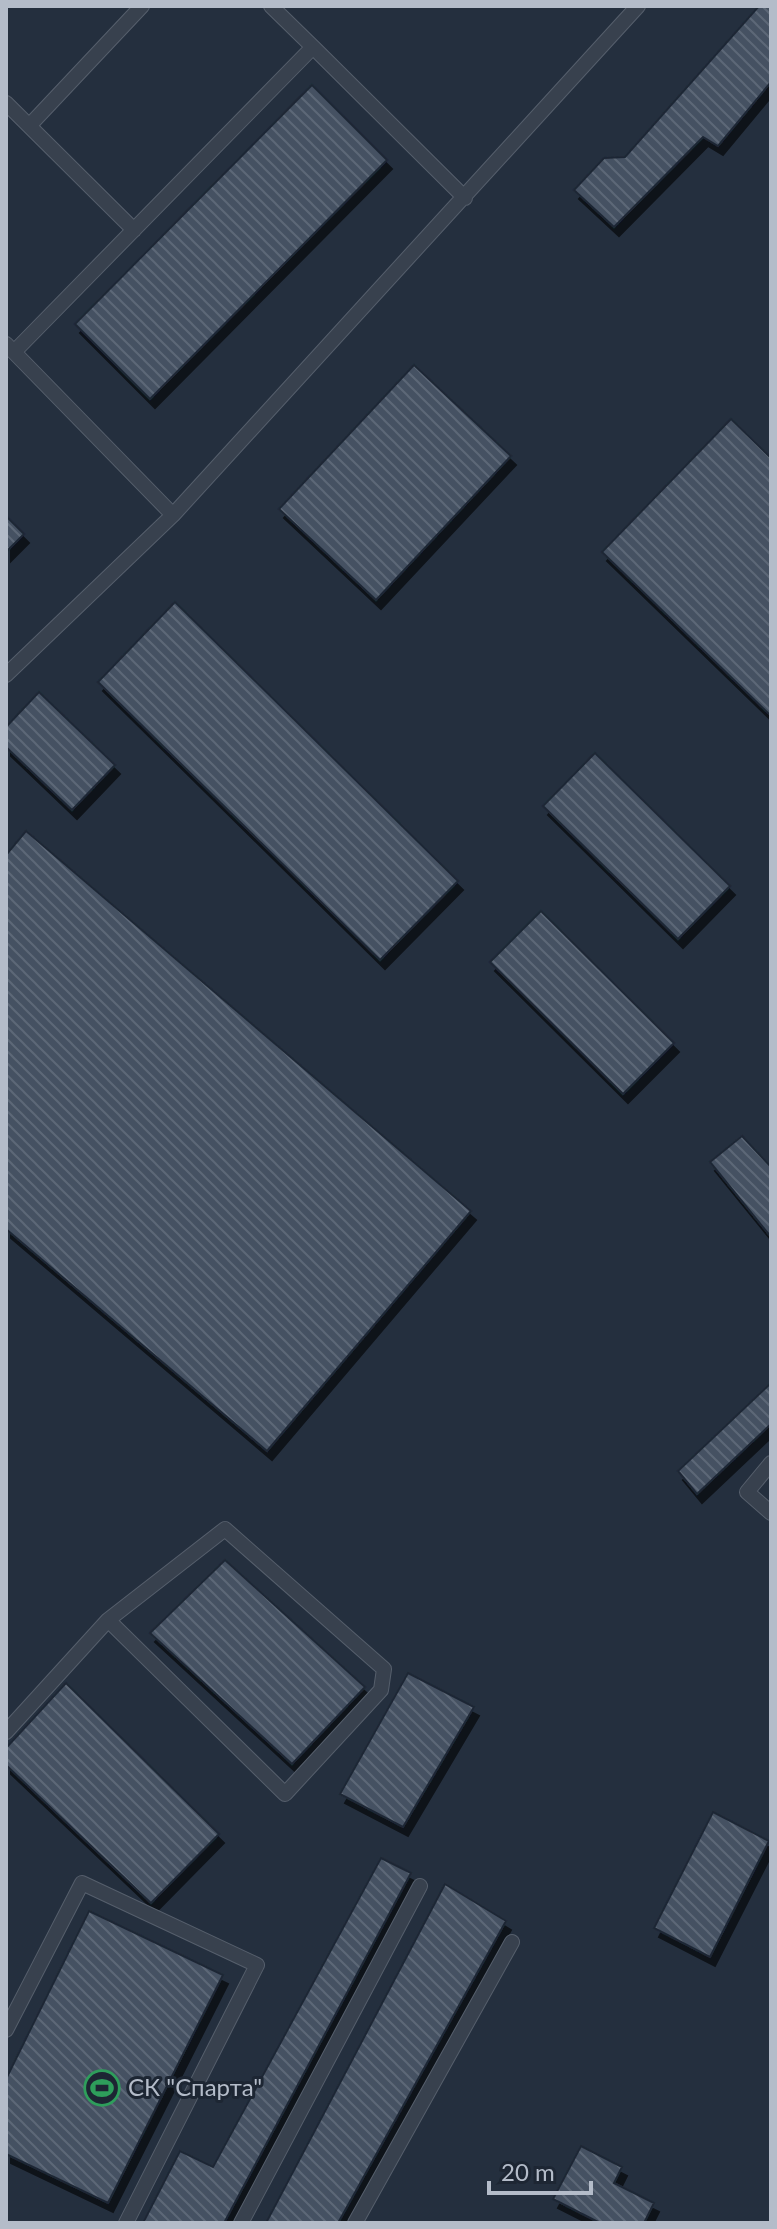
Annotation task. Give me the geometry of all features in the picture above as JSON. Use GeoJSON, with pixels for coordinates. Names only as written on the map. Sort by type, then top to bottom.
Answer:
{"type":"FeatureCollection","features":[{"type":"Feature","properties":{"kind":"lane"},"geometry":{"type":"LineString","coordinates":[[29,126],[142,6]]}},
{"type":"Feature","properties":{"kind":"lane"},"geometry":{"type":"LineString","coordinates":[[271,6],[465,198]]}},
{"type":"Feature","properties":{"kind":"lane"},"geometry":{"type":"LineString","coordinates":[[6,675],[173,515],[638,6]]}},
{"type":"Feature","properties":{"kind":"lane"},"geometry":{"type":"LineString","coordinates":[[173,515],[10,348],[134,230],[313,47]]}},
{"type":"Feature","properties":{"kind":"lane"},"geometry":{"type":"LineString","coordinates":[[6,103],[134,230]]}},
{"type":"Feature","properties":{"kind":"lane"},"geometry":{"type":"LineString","coordinates":[[771,1463],[747,1492],[771,1513]]}},
{"type":"Feature","properties":{"kind":"lane"},"geometry":{"type":"LineString","coordinates":[[6,1732],[108,1620],[225,1529],[384,1669],[381,1690],[285,1794],[108,1620]]}},
{"type":"Feature","properties":{"kind":"lane"},"geometry":{"type":"LineString","coordinates":[[6,2030],[82,1883],[257,1965],[126,2223]]}},
{"type":"Feature","properties":{"kind":"lane"},"geometry":{"type":"LineString","coordinates":[[241,2223],[420,1886]]}},
{"type":"Feature","properties":{"kind":"lane"},"geometry":{"type":"LineString","coordinates":[[355,2223],[512,1942]]}},
{"type":"Feature","properties":{"kind":"building"},"geometry":{"type":"Polygon","coordinates":[[[759,6],[771,6],[771,82],[718,146],[703,137],[614,227],[574,190],[604,158],[625,157],[759,6]]]}},
{"type":"Feature","properties":{"kind":"building"},"geometry":{"type":"Polygon","coordinates":[[[312,85],[387,160],[150,399],[75,324],[312,85]]]}},
{"type":"Feature","properties":{"kind":"building"},"geometry":{"type":"Polygon","coordinates":[[[414,365],[511,456],[376,600],[279,509],[414,365]]]}},
{"type":"Feature","properties":{"kind":"building"},"geometry":{"type":"Polygon","coordinates":[[[731,419],[771,458],[771,716],[602,552],[731,419]]]}},
{"type":"Feature","properties":{"kind":"building"},"geometry":{"type":"Polygon","coordinates":[[[6,516],[24,534],[6,552],[6,516]]]}},
{"type":"Feature","properties":{"kind":"building"},"geometry":{"type":"Polygon","coordinates":[[[175,602],[458,881],[380,960],[98,682],[175,602]]]}},
{"type":"Feature","properties":{"kind":"building"},"geometry":{"type":"Polygon","coordinates":[[[39,692],[115,765],[72,810],[6,747],[6,727],[39,692]]]}},
{"type":"Feature","properties":{"kind":"building"},"geometry":{"type":"Polygon","coordinates":[[[595,753],[730,886],[678,939],[543,806],[595,753]]]}},
{"type":"Feature","properties":{"kind":"building"},"geometry":{"type":"Polygon","coordinates":[[[26,831],[471,1211],[267,1451],[6,1229],[6,855],[26,831]]]}},
{"type":"Feature","properties":{"kind":"building"},"geometry":{"type":"Polygon","coordinates":[[[541,911],[674,1043],[623,1094],[490,962],[541,911]]]}},
{"type":"Feature","properties":{"kind":"building"},"geometry":{"type":"Polygon","coordinates":[[[742,1136],[771,1167],[771,1237],[710,1162],[742,1136]]]}},
{"type":"Feature","properties":{"kind":"building"},"geometry":{"type":"Polygon","coordinates":[[[771,1383],[771,1424],[697,1494],[678,1471],[771,1383]]]}},
{"type":"Feature","properties":{"kind":"building"},"geometry":{"type":"Polygon","coordinates":[[[225,1560],[365,1687],[292,1764],[150,1633],[225,1560]]]}},
{"type":"Feature","properties":{"kind":"building"},"geometry":{"type":"Polygon","coordinates":[[[408,1673],[474,1707],[403,1827],[340,1794],[408,1673]]]}},
{"type":"Feature","properties":{"kind":"building"},"geometry":{"type":"Polygon","coordinates":[[[66,1683],[219,1834],[151,1903],[6,1765],[6,1748],[66,1683]]]}},
{"type":"Feature","properties":{"kind":"building"},"geometry":{"type":"Polygon","coordinates":[[[713,1812],[769,1841],[710,1957],[654,1928],[713,1812]]]}},
{"type":"Feature","properties":{"kind":"building"},"geometry":{"type":"Polygon","coordinates":[[[381,1858],[411,1873],[224,2223],[143,2223],[180,2151],[213,2167],[381,1858]]]}},
{"type":"Feature","properties":{"kind":"building"},"geometry":{"type":"Polygon","coordinates":[[[445,1884],[506,1921],[338,2223],[266,2223],[445,1884]]]}},
{"type":"Feature","properties":{"kind":"building"},"geometry":{"type":"Polygon","coordinates":[[[89,1911],[223,1975],[108,2203],[6,2154],[6,2079],[89,1911]]]}},
{"type":"Feature","properties":{"kind":"building"},"geometry":{"type":"Polygon","coordinates":[[[581,2146],[622,2167],[614,2183],[654,2203],[644,2223],[600,2223],[553,2199],[581,2146]]]}},
{"type":"Feature","properties":{"kind":"place","name":"СК \"Спарта\""},"geometry":{"type":"Point","coordinates":[102,2088]}}]}
